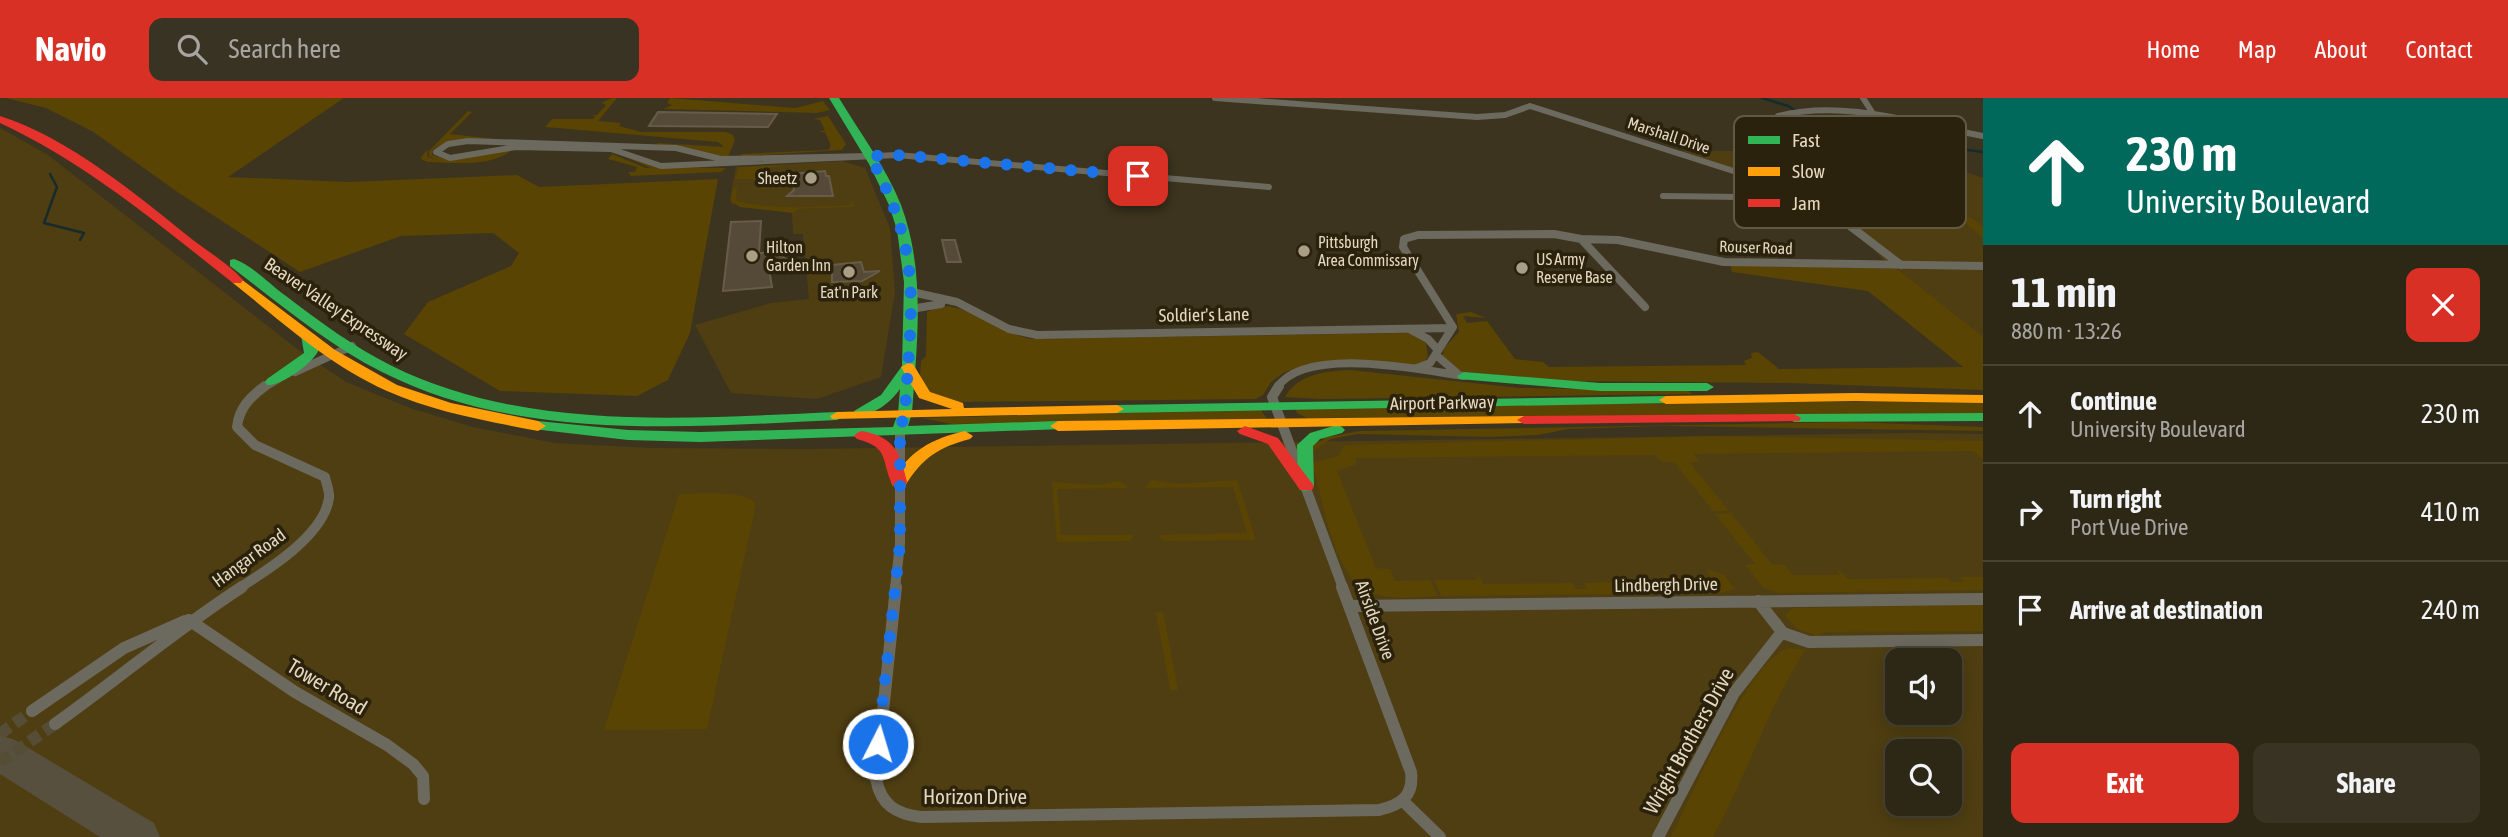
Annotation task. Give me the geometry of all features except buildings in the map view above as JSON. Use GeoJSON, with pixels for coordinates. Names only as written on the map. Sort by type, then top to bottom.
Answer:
{"type":"FeatureCollection","features":[{"type":"Feature","properties":{"kind":"main road"},"geometry":{"type":"LineString","coordinates":[[834,98],[870,156],[894,203],[903,229],[912,292],[903,421]]}},
{"type":"Feature","properties":{"kind":"main road","name":"Beaver Valley Expressway"},"geometry":{"type":"LineString","coordinates":[[0,112],[56,134],[79,147],[148,200],[352,346],[390,371],[437,390],[488,403],[557,414],[681,423],[824,418],[903,421]]}},
{"type":"Feature","properties":{"kind":"main road","name":"Beaver Valley Expressway"},"geometry":{"type":"LineString","coordinates":[[0,119],[36,134],[71,156],[307,335],[334,354],[409,395],[512,422],[636,437],[783,434],[903,421]]}},
{"type":"Feature","properties":{"kind":"main road"},"geometry":{"type":"LineString","coordinates":[[272,382],[310,355],[312,349],[307,335]]}},
{"type":"Feature","properties":{"kind":"main road"},"geometry":{"type":"LineString","coordinates":[[908,367],[919,390],[931,399],[996,411]]}},
{"type":"Feature","properties":{"kind":"main road"},"geometry":{"type":"LineString","coordinates":[[824,418],[860,412],[876,405],[891,392],[908,367]]}},
{"type":"Feature","properties":{"kind":"main road"},"geometry":{"type":"LineString","coordinates":[[1464,376],[1575,386],[1777,388],[1983,399]]}},
{"type":"Feature","properties":{"kind":"main road","name":"Airport Parkway"},"geometry":{"type":"LineString","coordinates":[[903,421],[996,411],[1274,403],[1983,399]]}},
{"type":"Feature","properties":{"kind":"main road","name":"Airport Parkway"},"geometry":{"type":"LineString","coordinates":[[903,421],[1020,427],[1983,417]]}},
{"type":"Feature","properties":{"kind":"main road"},"geometry":{"type":"LineString","coordinates":[[1306,486],[1304,449],[1308,441],[1327,432],[1376,423]]}},
{"type":"Feature","properties":{"kind":"main road"},"geometry":{"type":"LineString","coordinates":[[1214,425],[1268,438],[1306,486]]}},
{"type":"Feature","properties":{"kind":"main road"},"geometry":{"type":"LineString","coordinates":[[899,482],[912,457],[921,448],[950,438],[1020,427]]}},
{"type":"Feature","properties":{"kind":"main road"},"geometry":{"type":"LineString","coordinates":[[783,434],[794,439],[869,436],[880,440],[890,447],[899,482]]}},
{"type":"Feature","properties":{"kind":"street"},"geometry":{"type":"LineString","coordinates":[[1215,98],[1477,117],[1505,115],[1530,106],[1523,98]]}},
{"type":"Feature","properties":{"kind":"street"},"geometry":{"type":"LineString","coordinates":[[1863,98],[1872,112]]}},
{"type":"Feature","properties":{"kind":"street","name":"Marshall Drive"},"geometry":{"type":"LineString","coordinates":[[1530,106],[1734,172]]}},
{"type":"Feature","properties":{"kind":"street"},"geometry":{"type":"LineString","coordinates":[[1778,116],[1816,107],[1890,116]]}},
{"type":"Feature","properties":{"kind":"street"},"geometry":{"type":"LineString","coordinates":[[870,156],[721,159],[687,150],[619,145],[464,141],[444,145],[436,152],[450,158],[516,147],[611,149],[653,165],[671,166],[897,155],[1269,187]]}},
{"type":"Feature","properties":{"kind":"street"},"geometry":{"type":"LineString","coordinates":[[671,166],[690,158],[691,154],[687,150]]}},
{"type":"Feature","properties":{"kind":"street"},"geometry":{"type":"LineString","coordinates":[[1663,196],[1734,197]]}},
{"type":"Feature","properties":{"kind":"street","name":"Marshall Drive"},"geometry":{"type":"LineString","coordinates":[[1853,228],[1901,265]]}},
{"type":"Feature","properties":{"kind":"street","name":"Rouser Road"},"geometry":{"type":"LineString","coordinates":[[1452,328],[1449,317],[1403,247],[1404,239],[1418,235],[1548,234],[1581,239],[1618,240],[1724,262],[1983,266]]}},
{"type":"Feature","properties":{"kind":"street"},"geometry":{"type":"LineString","coordinates":[[1581,239],[1645,307]]}},
{"type":"Feature","properties":{"kind":"street","name":"Soldier's Lane"},"geometry":{"type":"LineString","coordinates":[[912,292],[963,304],[1009,329],[1037,335],[1452,328]]}},
{"type":"Feature","properties":{"kind":"street","name":"Soldier's Lane"},"geometry":{"type":"LineString","coordinates":[[911,309],[923,305],[963,304]]}},
{"type":"Feature","properties":{"kind":"street"},"geometry":{"type":"LineString","coordinates":[[1406,369],[1424,367],[1452,328]]}},
{"type":"Feature","properties":{"kind":"street"},"geometry":{"type":"LineString","coordinates":[[1407,329],[1428,339],[1446,367],[1464,376]]}},
{"type":"Feature","properties":{"kind":"street","name":"Hangar Road"},"geometry":{"type":"LineString","coordinates":[[55,724],[145,658],[189,620],[286,555],[313,529],[328,503],[330,488],[320,472],[254,445],[237,431],[236,422],[242,408],[272,382],[352,346]]}},
{"type":"Feature","properties":{"kind":"street"},"geometry":{"type":"LineString","coordinates":[[1274,403],[1272,397],[1276,386],[1286,377],[1308,368],[1348,363],[1464,376]]}},
{"type":"Feature","properties":{"kind":"street","name":"Airside Drive"},"geometry":{"type":"LineString","coordinates":[[1274,403],[1410,772],[1412,788],[1404,802]]}},
{"type":"Feature","properties":{"kind":"street","name":"Horizon Drive"},"geometry":{"type":"LineString","coordinates":[[903,421],[899,482],[900,544],[876,779],[877,791],[887,807],[908,816],[921,817],[1030,816],[1365,811],[1389,808],[1404,802]]}},
{"type":"Feature","properties":{"kind":"street","name":"Lindbergh Drive"},"geometry":{"type":"LineString","coordinates":[[1350,606],[1983,599]]}},
{"type":"Feature","properties":{"kind":"street"},"geometry":{"type":"LineString","coordinates":[[1758,601],[1782,632],[1810,642],[1983,640]]}},
{"type":"Feature","properties":{"kind":"street","name":"Hangar Road"},"geometry":{"type":"LineString","coordinates":[[32,711],[127,646],[160,628],[189,620]]}},
{"type":"Feature","properties":{"kind":"street","name":"Tower Road"},"geometry":{"type":"LineString","coordinates":[[189,620],[295,692],[387,745],[413,764],[424,776],[424,799]]}},
{"type":"Feature","properties":{"kind":"street","name":"Wright Brothers Drive"},"geometry":{"type":"LineString","coordinates":[[1658,837],[1734,693],[1782,632]]}},
{"type":"Feature","properties":{"kind":"street"},"geometry":{"type":"LineString","coordinates":[[1404,802],[1440,837]]}},
{"type":"Feature","properties":{"kind":"shaded area"},"geometry":{"type":"Polygon","coordinates":[[[6,98],[344,98],[228,177],[349,182],[517,175],[539,187],[718,179],[690,333],[668,380],[637,396],[500,391],[404,334],[428,302],[511,266],[519,253],[493,233],[401,236],[300,272],[176,191],[92,131],[46,108],[6,98]]]}},
{"type":"Feature","properties":{"kind":"shaded area"},"geometry":{"type":"Polygon","coordinates":[[[617,98],[598,121],[621,123],[619,126],[641,132],[726,132],[733,135],[735,140],[728,157],[658,146],[657,143],[724,147],[718,142],[545,127],[552,119],[593,119],[595,116],[591,115],[597,115],[606,105],[601,103],[617,98]]]}},
{"type":"Feature","properties":{"kind":"shaded area"},"geometry":{"type":"Polygon","coordinates":[[[670,98],[795,108],[823,101],[830,110],[817,113],[663,109],[672,105],[667,103],[670,98]]]}},
{"type":"Feature","properties":{"kind":"shaded area"},"geometry":{"type":"Polygon","coordinates":[[[468,111],[472,112],[450,134],[495,139],[449,141],[433,149],[432,155],[450,160],[513,149],[495,159],[474,163],[428,162],[422,160],[421,157],[428,149],[427,156],[438,161],[429,156],[429,151],[468,111]]]}},
{"type":"Feature","properties":{"kind":"shaded area"},"geometry":{"type":"Polygon","coordinates":[[[828,116],[846,144],[842,150],[746,156],[740,154],[828,150],[831,146],[825,132],[819,132],[825,130],[820,120],[813,119],[828,116]]]}},
{"type":"Feature","properties":{"kind":"shaded area"},"geometry":{"type":"Polygon","coordinates":[[[0,128],[48,155],[296,348],[346,382],[410,408],[473,427],[555,443],[652,448],[807,449],[1983,434],[1983,837],[0,837],[0,128]]]}},
{"type":"Feature","properties":{"kind":"shaded area"},"geometry":{"type":"Polygon","coordinates":[[[1679,151],[1734,151],[1734,169],[1679,151]]]}},
{"type":"Feature","properties":{"kind":"shaded area"},"geometry":{"type":"Polygon","coordinates":[[[614,152],[655,167],[726,168],[721,172],[631,176],[628,172],[635,172],[637,167],[608,159],[612,154],[651,168],[614,152]]]}},
{"type":"Feature","properties":{"kind":"shaded area"},"geometry":{"type":"Polygon","coordinates":[[[842,161],[865,168],[890,228],[895,292],[881,377],[817,399],[731,393],[695,325],[771,303],[809,299],[803,234],[793,234],[792,213],[732,204],[730,199],[736,167],[842,161]]]}},
{"type":"Feature","properties":{"kind":"shaded area"},"geometry":{"type":"Polygon","coordinates":[[[786,165],[764,169],[765,188],[772,189],[755,189],[762,187],[761,179],[735,179],[739,167],[786,165]]]}},
{"type":"Feature","properties":{"kind":"shaded area"},"geometry":{"type":"Polygon","coordinates":[[[1966,172],[1983,178],[1983,339],[1884,261],[1855,228],[1966,228],[1966,172]]]}},
{"type":"Feature","properties":{"kind":"shaded area"},"geometry":{"type":"Polygon","coordinates":[[[733,188],[737,188],[736,201],[750,204],[806,207],[850,205],[851,201],[854,207],[797,209],[793,213],[740,207],[731,201],[733,188]]]}},
{"type":"Feature","properties":{"kind":"shaded area"},"geometry":{"type":"Polygon","coordinates":[[[1966,214],[1983,226],[1983,238],[1966,224],[1966,214]]]}},
{"type":"Feature","properties":{"kind":"shaded area"},"geometry":{"type":"Polygon","coordinates":[[[1730,264],[1897,269],[1983,337],[1983,390],[1789,383],[1566,381],[1466,372],[1456,370],[1442,357],[1444,348],[1459,332],[1456,314],[1471,312],[1486,318],[1463,316],[1467,323],[1487,321],[1515,359],[1543,362],[1549,367],[1746,365],[1744,361],[1752,358],[1751,353],[1758,352],[1779,369],[1963,367],[1868,291],[1732,272],[1730,264]]]}},
{"type":"Feature","properties":{"kind":"shaded area"},"geometry":{"type":"Polygon","coordinates":[[[939,306],[962,309],[1008,331],[1032,339],[1408,333],[1426,342],[1428,358],[1417,366],[1340,360],[1307,364],[1283,373],[1271,382],[1263,395],[1255,399],[955,402],[928,393],[920,379],[921,361],[926,356],[927,312],[939,306]]]}},
{"type":"Feature","properties":{"kind":"shaded area"},"geometry":{"type":"Polygon","coordinates":[[[1350,370],[1520,388],[1689,391],[1692,394],[1321,399],[1285,397],[1297,383],[1313,375],[1350,370]]]}},
{"type":"Feature","properties":{"kind":"shaded area"},"geometry":{"type":"Polygon","coordinates":[[[1902,401],[1983,403],[1983,413],[1307,418],[1297,413],[1295,407],[1902,401]]]}},
{"type":"Feature","properties":{"kind":"shaded area"},"geometry":{"type":"Polygon","coordinates":[[[1260,409],[1268,420],[952,424],[922,418],[1260,409]]]}},
{"type":"Feature","properties":{"kind":"shaded area"},"geometry":{"type":"Polygon","coordinates":[[[1850,422],[1983,427],[1983,431],[1661,426],[1568,429],[1538,435],[1490,437],[1358,434],[1331,439],[1312,452],[1311,448],[1316,442],[1324,440],[1322,438],[1360,431],[1850,422]]]}},
{"type":"Feature","properties":{"kind":"shaded area"},"geometry":{"type":"Polygon","coordinates":[[[1714,436],[1983,441],[1983,459],[1973,451],[1694,454],[1699,461],[1690,463],[1729,511],[1713,511],[1674,462],[1662,462],[1655,455],[1355,458],[1357,464],[1337,471],[1376,568],[1390,569],[1395,581],[1430,580],[1438,596],[1408,597],[1378,595],[1362,588],[1350,576],[1332,540],[1311,463],[1338,456],[1345,445],[1714,436]]]}},
{"type":"Feature","properties":{"kind":"shaded area"},"geometry":{"type":"Polygon","coordinates":[[[1152,480],[1177,484],[1237,480],[1256,540],[1164,541],[1158,535],[1247,533],[1233,487],[1144,488],[1152,480]]]}},
{"type":"Feature","properties":{"kind":"shaded area"},"geometry":{"type":"Polygon","coordinates":[[[1119,481],[1129,488],[1057,489],[1061,535],[1134,535],[1130,541],[1057,542],[1052,482],[1098,485],[1119,481]]]}},
{"type":"Feature","properties":{"kind":"shaded area"},"geometry":{"type":"Polygon","coordinates":[[[679,494],[732,494],[751,499],[756,504],[707,729],[604,730],[679,494]]]}},
{"type":"Feature","properties":{"kind":"shaded area"},"geometry":{"type":"Polygon","coordinates":[[[1731,513],[1772,564],[1785,565],[1793,575],[1840,575],[1836,567],[1848,579],[1947,578],[1952,582],[1964,582],[1960,577],[1983,577],[1983,590],[1779,593],[1764,588],[1745,565],[1755,564],[1715,514],[1731,513]]]}},
{"type":"Feature","properties":{"kind":"shaded area"},"geometry":{"type":"Polygon","coordinates":[[[1707,569],[1724,575],[1735,589],[1720,593],[1441,596],[1434,580],[1477,580],[1476,572],[1484,584],[1572,583],[1576,589],[1587,589],[1584,583],[1667,581],[1661,570],[1668,577],[1710,577],[1707,569]]]}},
{"type":"Feature","properties":{"kind":"shaded area"},"geometry":{"type":"Polygon","coordinates":[[[1983,605],[1983,631],[1825,632],[1818,636],[1797,629],[1785,615],[1793,608],[1983,605]]]}},
{"type":"Feature","properties":{"kind":"shaded area"},"geometry":{"type":"Polygon","coordinates":[[[1156,612],[1163,612],[1178,690],[1170,690],[1156,612]]]}},
{"type":"Feature","properties":{"kind":"shaded area"},"geometry":{"type":"Polygon","coordinates":[[[1789,648],[1805,650],[1780,696],[1713,837],[1671,837],[1740,701],[1774,657],[1789,648]]]}},
{"type":"Feature","properties":{"kind":"waterway"},"geometry":{"type":"LineString","coordinates":[[1762,98],[1788,106],[1804,116]]}},
{"type":"Feature","properties":{"kind":"waterway"},"geometry":{"type":"LineString","coordinates":[[1966,150],[1983,152]]}},
{"type":"Feature","properties":{"kind":"waterway"},"geometry":{"type":"LineString","coordinates":[[50,174],[57,187],[44,223],[84,233],[80,240]]}},
{"type":"Feature","properties":{"kind":"taxiway"},"geometry":{"type":"LineString","coordinates":[[0,752],[138,837]]}},
{"type":"Feature","properties":{"kind":"tunnel"},"geometry":{"type":"LineString","coordinates":[[0,734],[32,711]]}},
{"type":"Feature","properties":{"kind":"tunnel"},"geometry":{"type":"LineString","coordinates":[[0,762],[55,724]]}},
{"type":"Feature","properties":{"kind":"traffic: fast"},"geometry":{"type":"LineString","coordinates":[[834,98],[882,177],[903,230],[908,256],[911,308],[905,413],[900,429]]}},
{"type":"Feature","properties":{"kind":"traffic: fast"},"geometry":{"type":"LineString","coordinates":[[234,263],[319,327],[364,356],[411,380],[461,397],[566,417],[621,420],[837,416]]}},
{"type":"Feature","properties":{"kind":"traffic: fast"},"geometry":{"type":"LineString","coordinates":[[272,382],[310,355],[312,349],[308,335]]}},
{"type":"Feature","properties":{"kind":"traffic: fast"},"geometry":{"type":"LineString","coordinates":[[861,411],[886,398],[908,367]]}},
{"type":"Feature","properties":{"kind":"traffic: fast"},"geometry":{"type":"LineString","coordinates":[[1464,376],[1600,387],[1707,387]]}},
{"type":"Feature","properties":{"kind":"traffic: fast"},"geometry":{"type":"LineString","coordinates":[[1117,409],[1666,400]]}},
{"type":"Feature","properties":{"kind":"traffic: fast"},"geometry":{"type":"LineString","coordinates":[[1794,418],[1983,417]]}},
{"type":"Feature","properties":{"kind":"traffic: fast"},"geometry":{"type":"LineString","coordinates":[[538,426],[628,435],[700,437],[1058,426]]}},
{"type":"Feature","properties":{"kind":"traffic: fast"},"geometry":{"type":"LineString","coordinates":[[1306,486],[1305,445],[1315,436],[1337,430]]}},
{"type":"Feature","properties":{"kind":"traffic: slow"},"geometry":{"type":"LineString","coordinates":[[237,280],[350,366],[392,388],[445,406],[538,426]]}},
{"type":"Feature","properties":{"kind":"traffic: slow"},"geometry":{"type":"LineString","coordinates":[[908,367],[924,395],[958,406]]}},
{"type":"Feature","properties":{"kind":"traffic: slow"},"geometry":{"type":"LineString","coordinates":[[1666,400],[1855,397],[1983,399]]}},
{"type":"Feature","properties":{"kind":"traffic: slow"},"geometry":{"type":"LineString","coordinates":[[837,416],[1117,409]]}},
{"type":"Feature","properties":{"kind":"traffic: slow"},"geometry":{"type":"LineString","coordinates":[[1058,426],[1524,420]]}},
{"type":"Feature","properties":{"kind":"traffic: slow"},"geometry":{"type":"LineString","coordinates":[[899,482],[912,463],[926,450],[965,436]]}},
{"type":"Feature","properties":{"kind":"traffic: jam"},"geometry":{"type":"LineString","coordinates":[[0,119],[32,134],[93,170],[237,280]]}},
{"type":"Feature","properties":{"kind":"traffic: jam"},"geometry":{"type":"LineString","coordinates":[[1524,420],[1794,418]]}},
{"type":"Feature","properties":{"kind":"traffic: jam"},"geometry":{"type":"LineString","coordinates":[[1245,431],[1273,441],[1306,486]]}},
{"type":"Feature","properties":{"kind":"traffic: jam"},"geometry":{"type":"LineString","coordinates":[[862,436],[885,445],[892,457],[899,482]]}},
{"type":"Feature","properties":{"kind":"place","name":"Sheetz"},"geometry":{"type":"Point","coordinates":[811,178]}},
{"type":"Feature","properties":{"kind":"place","name":"Pittsburgh Area Commissary"},"geometry":{"type":"Point","coordinates":[1304,251]}},
{"type":"Feature","properties":{"kind":"place","name":"Hilton Garden Inn"},"geometry":{"type":"Point","coordinates":[752,256]}},
{"type":"Feature","properties":{"kind":"place","name":"US Army Reserve Base"},"geometry":{"type":"Point","coordinates":[1522,268]}},
{"type":"Feature","properties":{"kind":"place","name":"Eat'n Park"},"geometry":{"type":"Point","coordinates":[849,272]}},
{"type":"Feature","properties":{"kind":"route"},"geometry":{"type":"LineString","coordinates":[[878,744],[900,544],[900,429],[905,413],[912,292],[903,229],[894,203],[870,156],[897,155],[1138,176]]}}]}
